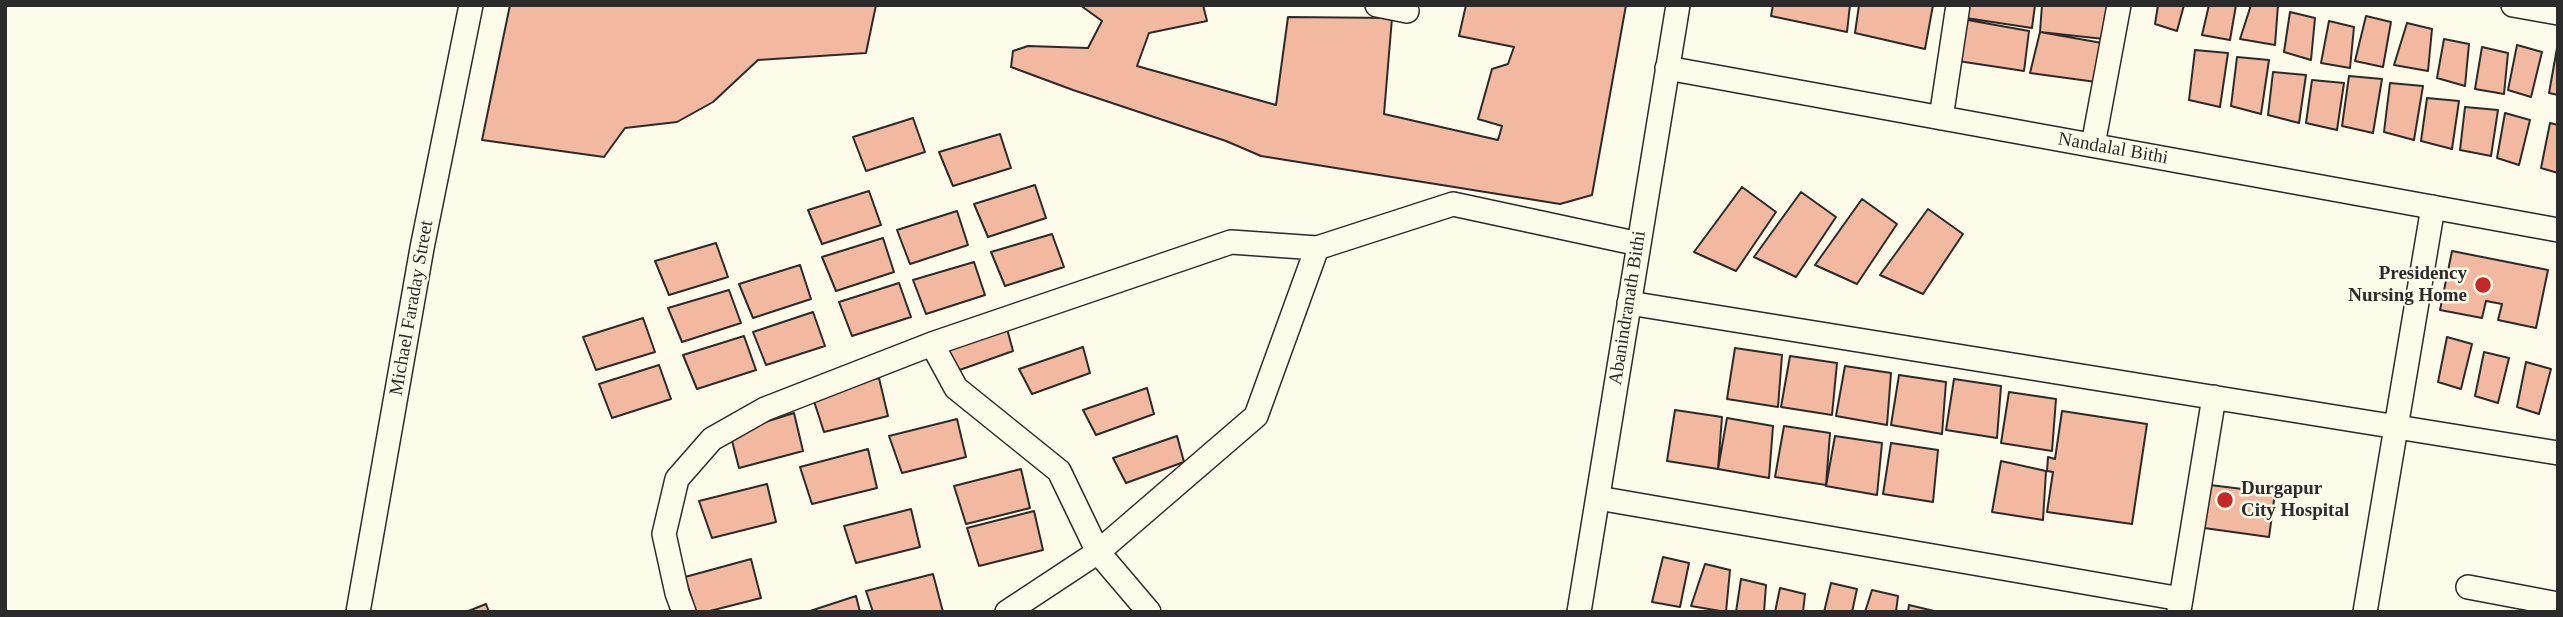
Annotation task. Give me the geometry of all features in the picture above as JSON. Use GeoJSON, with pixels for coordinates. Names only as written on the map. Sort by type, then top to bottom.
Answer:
{"type":"FeatureCollection","features":[{"type":"Feature","properties":{"kind":"street","name":"Michael Faraday Street"},"geometry":{"type":"LineString","coordinates":[[358,612],[422,248],[471,5]]}},
{"type":"Feature","properties":{"kind":"street"},"geometry":{"type":"LineString","coordinates":[[1377,5],[1407,11]]}},
{"type":"Feature","properties":{"kind":"street","name":"Abanindranath Bithi"},"geometry":{"type":"LineString","coordinates":[[1579,612],[1678,5]]}},
{"type":"Feature","properties":{"kind":"street"},"geometry":{"type":"LineString","coordinates":[[1941,118],[1958,5]]}},
{"type":"Feature","properties":{"kind":"street"},"geometry":{"type":"LineString","coordinates":[[2093,145],[2119,5]]}},
{"type":"Feature","properties":{"kind":"street"},"geometry":{"type":"LineString","coordinates":[[2513,5],[2558,13]]}},
{"type":"Feature","properties":{"kind":"street","name":"Nandalal Bithi"},"geometry":{"type":"LineString","coordinates":[[1667,68],[2558,230]]}},
{"type":"Feature","properties":{"kind":"street"},"geometry":{"type":"LineString","coordinates":[[684,612],[664,534],[677,479],[712,439],[765,409],[932,344],[1231,242],[1317,248],[1452,204],[1639,244]]}},
{"type":"Feature","properties":{"kind":"street"},"geometry":{"type":"LineString","coordinates":[[2365,612],[2433,207]]}},
{"type":"Feature","properties":{"kind":"street"},"geometry":{"type":"LineString","coordinates":[[1007,612],[1098,552],[1256,416],[1317,248]]}},
{"type":"Feature","properties":{"kind":"street"},"geometry":{"type":"LineString","coordinates":[[1629,303],[2558,453]]}},
{"type":"Feature","properties":{"kind":"street"},"geometry":{"type":"LineString","coordinates":[[932,344],[956,388],[1059,471],[1098,552],[1149,612]]}},
{"type":"Feature","properties":{"kind":"street"},"geometry":{"type":"LineString","coordinates":[[1598,498],[2180,605],[2214,397]]}},
{"type":"Feature","properties":{"kind":"street"},"geometry":{"type":"LineString","coordinates":[[2468,587],[2558,604]]}},
{"type":"Feature","properties":{"kind":"building"},"geometry":{"type":"Polygon","coordinates":[[[510,5],[876,5],[866,53],[758,60],[713,102],[677,122],[625,128],[604,157],[482,140],[510,5]]]}},
{"type":"Feature","properties":{"kind":"building"},"geometry":{"type":"Polygon","coordinates":[[[1080,5],[1203,5],[1207,21],[1149,33],[1137,66],[1276,105],[1288,17],[1392,18],[1384,114],[1498,140],[1502,126],[1478,119],[1492,69],[1508,64],[1514,47],[1459,36],[1466,5],[1626,5],[1592,195],[1560,204],[1261,156],[1226,141],[1011,67],[1013,51],[1028,46],[1088,48],[1102,21],[1080,5]]]}},
{"type":"Feature","properties":{"kind":"building"},"geometry":{"type":"Polygon","coordinates":[[[1773,5],[1850,5],[1847,32],[1771,16],[1773,5]]]}},
{"type":"Feature","properties":{"kind":"building"},"geometry":{"type":"Polygon","coordinates":[[[1859,5],[1933,5],[1925,49],[1855,33],[1859,5]]]}},
{"type":"Feature","properties":{"kind":"building"},"geometry":{"type":"Polygon","coordinates":[[[1968,5],[2035,5],[2032,28],[1966,18],[1968,5]]]}},
{"type":"Feature","properties":{"kind":"building"},"geometry":{"type":"Polygon","coordinates":[[[2042,5],[2109,5],[2104,39],[2040,32],[2042,5]]]}},
{"type":"Feature","properties":{"kind":"building"},"geometry":{"type":"Polygon","coordinates":[[[2158,5],[2184,5],[2177,31],[2155,24],[2158,5]]]}},
{"type":"Feature","properties":{"kind":"building"},"geometry":{"type":"Polygon","coordinates":[[[2209,5],[2236,5],[2230,40],[2202,35],[2209,5]]]}},
{"type":"Feature","properties":{"kind":"building"},"geometry":{"type":"Polygon","coordinates":[[[2251,5],[2278,5],[2275,45],[2240,39],[2251,5]]]}},
{"type":"Feature","properties":{"kind":"building"},"geometry":{"type":"Polygon","coordinates":[[[2290,12],[2315,18],[2311,60],[2284,52],[2290,12]]]}},
{"type":"Feature","properties":{"kind":"building"},"geometry":{"type":"Polygon","coordinates":[[[2366,16],[2391,22],[2383,67],[2355,61],[2366,16]]]}},
{"type":"Feature","properties":{"kind":"building"},"geometry":{"type":"Polygon","coordinates":[[[1962,19],[2029,31],[2024,71],[1958,61],[1962,19]]]}},
{"type":"Feature","properties":{"kind":"building"},"geometry":{"type":"Polygon","coordinates":[[[2329,21],[2354,27],[2350,68],[2321,63],[2329,21]]]}},
{"type":"Feature","properties":{"kind":"building"},"geometry":{"type":"Polygon","coordinates":[[[2407,23],[2432,29],[2428,71],[2394,65],[2407,23]]]}},
{"type":"Feature","properties":{"kind":"building"},"geometry":{"type":"Polygon","coordinates":[[[2040,32],[2102,43],[2096,82],[2030,73],[2040,32]]]}},
{"type":"Feature","properties":{"kind":"building"},"geometry":{"type":"Polygon","coordinates":[[[2444,39],[2469,44],[2465,86],[2437,78],[2444,39]]]}},
{"type":"Feature","properties":{"kind":"building"},"geometry":{"type":"Polygon","coordinates":[[[2517,45],[2542,52],[2531,97],[2508,90],[2517,45]]]}},
{"type":"Feature","properties":{"kind":"building"},"geometry":{"type":"Polygon","coordinates":[[[2482,47],[2508,53],[2504,94],[2475,89],[2482,47]]]}},
{"type":"Feature","properties":{"kind":"building"},"geometry":{"type":"Polygon","coordinates":[[[2558,48],[2558,95],[2549,93],[2558,48]]]}},
{"type":"Feature","properties":{"kind":"building"},"geometry":{"type":"Polygon","coordinates":[[[2195,50],[2228,53],[2220,107],[2189,100],[2195,50]]]}},
{"type":"Feature","properties":{"kind":"building"},"geometry":{"type":"Polygon","coordinates":[[[2237,57],[2269,60],[2261,114],[2231,106],[2237,57]]]}},
{"type":"Feature","properties":{"kind":"building"},"geometry":{"type":"Polygon","coordinates":[[[2273,72],[2306,75],[2299,123],[2268,115],[2273,72]]]}},
{"type":"Feature","properties":{"kind":"building"},"geometry":{"type":"Polygon","coordinates":[[[2349,76],[2382,79],[2373,133],[2342,126],[2349,76]]]}},
{"type":"Feature","properties":{"kind":"building"},"geometry":{"type":"Polygon","coordinates":[[[2312,80],[2344,83],[2337,130],[2306,123],[2312,80]]]}},
{"type":"Feature","properties":{"kind":"building"},"geometry":{"type":"Polygon","coordinates":[[[2390,83],[2423,86],[2414,140],[2384,132],[2390,83]]]}},
{"type":"Feature","properties":{"kind":"building"},"geometry":{"type":"Polygon","coordinates":[[[2427,98],[2459,101],[2452,149],[2421,141],[2427,98]]]}},
{"type":"Feature","properties":{"kind":"building"},"geometry":{"type":"Polygon","coordinates":[[[2465,107],[2498,110],[2491,156],[2460,150],[2465,107]]]}},
{"type":"Feature","properties":{"kind":"building"},"geometry":{"type":"Polygon","coordinates":[[[2505,113],[2530,120],[2519,165],[2497,158],[2505,113]]]}},
{"type":"Feature","properties":{"kind":"building"},"geometry":{"type":"Polygon","coordinates":[[[913,118],[925,152],[866,171],[853,137],[913,118]]]}},
{"type":"Feature","properties":{"kind":"building"},"geometry":{"type":"Polygon","coordinates":[[[2550,123],[2558,125],[2558,173],[2541,168],[2550,123]]]}},
{"type":"Feature","properties":{"kind":"building"},"geometry":{"type":"Polygon","coordinates":[[[1000,134],[1011,168],[953,186],[939,152],[1000,134]]]}},
{"type":"Feature","properties":{"kind":"building"},"geometry":{"type":"Polygon","coordinates":[[[1035,185],[1046,218],[988,237],[974,204],[1035,185]]]}},
{"type":"Feature","properties":{"kind":"building"},"geometry":{"type":"Polygon","coordinates":[[[1742,187],[1776,212],[1736,271],[1694,252],[1742,187]]]}},
{"type":"Feature","properties":{"kind":"building"},"geometry":{"type":"Polygon","coordinates":[[[869,191],[881,225],[822,244],[808,210],[869,191]]]}},
{"type":"Feature","properties":{"kind":"building"},"geometry":{"type":"Polygon","coordinates":[[[1801,192],[1836,217],[1796,277],[1754,257],[1801,192]]]}},
{"type":"Feature","properties":{"kind":"building"},"geometry":{"type":"Polygon","coordinates":[[[1862,199],[1897,224],[1857,284],[1815,265],[1862,199]]]}},
{"type":"Feature","properties":{"kind":"building"},"geometry":{"type":"Polygon","coordinates":[[[1928,209],[1963,234],[1923,294],[1880,275],[1928,209]]]}},
{"type":"Feature","properties":{"kind":"building"},"geometry":{"type":"Polygon","coordinates":[[[957,211],[968,245],[910,264],[897,230],[957,211]]]}},
{"type":"Feature","properties":{"kind":"building"},"geometry":{"type":"Polygon","coordinates":[[[1052,234],[1064,267],[1005,286],[991,252],[1052,234]]]}},
{"type":"Feature","properties":{"kind":"building"},"geometry":{"type":"Polygon","coordinates":[[[883,238],[894,272],[836,291],[822,257],[883,238]]]}},
{"type":"Feature","properties":{"kind":"building"},"geometry":{"type":"Polygon","coordinates":[[[716,243],[728,277],[669,295],[655,261],[716,243]]]}},
{"type":"Feature","properties":{"kind":"building"},"geometry":{"type":"Polygon","coordinates":[[[2452,251],[2548,270],[2536,328],[2498,320],[2502,304],[2486,301],[2482,318],[2440,310],[2452,251]]]}},
{"type":"Feature","properties":{"kind":"building"},"geometry":{"type":"Polygon","coordinates":[[[974,262],[985,295],[926,314],[913,280],[974,262]]]}},
{"type":"Feature","properties":{"kind":"building"},"geometry":{"type":"Polygon","coordinates":[[[800,265],[811,299],[753,318],[739,284],[800,265]]]}},
{"type":"Feature","properties":{"kind":"building"},"geometry":{"type":"Polygon","coordinates":[[[899,283],[911,317],[852,336],[839,302],[899,283]]]}},
{"type":"Feature","properties":{"kind":"building"},"geometry":{"type":"Polygon","coordinates":[[[729,290],[741,323],[682,342],[668,308],[729,290]]]}},
{"type":"Feature","properties":{"kind":"building"},"geometry":{"type":"Polygon","coordinates":[[[813,312],[825,346],[766,365],[753,332],[813,312]]]}},
{"type":"Feature","properties":{"kind":"building"},"geometry":{"type":"Polygon","coordinates":[[[643,318],[655,352],[596,370],[583,337],[643,318]]]}},
{"type":"Feature","properties":{"kind":"building"},"geometry":{"type":"Polygon","coordinates":[[[1006,325],[1013,351],[954,372],[941,347],[1006,325]]]}},
{"type":"Feature","properties":{"kind":"building"},"geometry":{"type":"Polygon","coordinates":[[[744,336],[756,370],[697,389],[683,355],[744,336]]]}},
{"type":"Feature","properties":{"kind":"building"},"geometry":{"type":"Polygon","coordinates":[[[2447,337],[2472,344],[2461,389],[2438,382],[2447,337]]]}},
{"type":"Feature","properties":{"kind":"building"},"geometry":{"type":"Polygon","coordinates":[[[1083,347],[1090,373],[1032,394],[1019,369],[1083,347]]]}},
{"type":"Feature","properties":{"kind":"building"},"geometry":{"type":"Polygon","coordinates":[[[1735,348],[1782,355],[1778,407],[1727,399],[1735,348]]]}},
{"type":"Feature","properties":{"kind":"building"},"geometry":{"type":"Polygon","coordinates":[[[2484,352],[2509,358],[2498,403],[2475,396],[2484,352]]]}},
{"type":"Feature","properties":{"kind":"building"},"geometry":{"type":"Polygon","coordinates":[[[1790,356],[1837,363],[1832,415],[1781,407],[1790,356]]]}},
{"type":"Feature","properties":{"kind":"building"},"geometry":{"type":"Polygon","coordinates":[[[2526,362],[2551,369],[2539,414],[2517,407],[2526,362]]]}},
{"type":"Feature","properties":{"kind":"building"},"geometry":{"type":"Polygon","coordinates":[[[659,365],[671,399],[612,418],[599,384],[659,365]]]}},
{"type":"Feature","properties":{"kind":"building"},"geometry":{"type":"Polygon","coordinates":[[[1845,366],[1891,373],[1887,425],[1836,416],[1845,366]]]}},
{"type":"Feature","properties":{"kind":"building"},"geometry":{"type":"Polygon","coordinates":[[[1899,375],[1946,382],[1942,434],[1891,425],[1899,375]]]}},
{"type":"Feature","properties":{"kind":"building"},"geometry":{"type":"Polygon","coordinates":[[[879,378],[888,416],[824,432],[812,395],[879,378]]]}},
{"type":"Feature","properties":{"kind":"building"},"geometry":{"type":"Polygon","coordinates":[[[1954,379],[2001,386],[1997,438],[1946,430],[1954,379]]]}},
{"type":"Feature","properties":{"kind":"building"},"geometry":{"type":"Polygon","coordinates":[[[1147,388],[1154,414],[1096,435],[1083,410],[1147,388]]]}},
{"type":"Feature","properties":{"kind":"building"},"geometry":{"type":"Polygon","coordinates":[[[2009,392],[2056,399],[2052,451],[2001,443],[2009,392]]]}},
{"type":"Feature","properties":{"kind":"building"},"geometry":{"type":"Polygon","coordinates":[[[1675,410],[1722,417],[1718,469],[1667,461],[1675,410]]]}},
{"type":"Feature","properties":{"kind":"building"},"geometry":{"type":"Polygon","coordinates":[[[2062,411],[2147,424],[2132,524],[2047,512],[2053,472],[2047,471],[2048,457],[2055,459],[2062,411]]]}},
{"type":"Feature","properties":{"kind":"building"},"geometry":{"type":"Polygon","coordinates":[[[794,413],[803,451],[739,468],[730,433],[794,413]]]}},
{"type":"Feature","properties":{"kind":"building"},"geometry":{"type":"Polygon","coordinates":[[[1727,418],[1773,426],[1769,478],[1718,469],[1727,418]]]}},
{"type":"Feature","properties":{"kind":"building"},"geometry":{"type":"Polygon","coordinates":[[[957,419],[966,457],[902,473],[889,436],[957,419]]]}},
{"type":"Feature","properties":{"kind":"building"},"geometry":{"type":"Polygon","coordinates":[[[1784,426],[1830,433],[1826,485],[1775,477],[1784,426]]]}},
{"type":"Feature","properties":{"kind":"building"},"geometry":{"type":"Polygon","coordinates":[[[1177,436],[1184,462],[1126,483],[1113,458],[1177,436]]]}},
{"type":"Feature","properties":{"kind":"building"},"geometry":{"type":"Polygon","coordinates":[[[1835,436],[1882,443],[1877,495],[1826,486],[1835,436]]]}},
{"type":"Feature","properties":{"kind":"building"},"geometry":{"type":"Polygon","coordinates":[[[1891,443],[1938,450],[1933,502],[1883,494],[1891,443]]]}},
{"type":"Feature","properties":{"kind":"building"},"geometry":{"type":"Polygon","coordinates":[[[868,449],[877,488],[812,504],[800,467],[868,449]]]}},
{"type":"Feature","properties":{"kind":"building"},"geometry":{"type":"Polygon","coordinates":[[[2001,461],[2046,471],[2043,520],[1992,512],[2001,461]]]}},
{"type":"Feature","properties":{"kind":"building"},"geometry":{"type":"Polygon","coordinates":[[[1021,469],[1030,508],[966,524],[954,486],[1021,469]]]}},
{"type":"Feature","properties":{"kind":"building"},"geometry":{"type":"Polygon","coordinates":[[[767,484],[776,522],[712,538],[699,501],[767,484]]]}},
{"type":"Feature","properties":{"kind":"building"},"geometry":{"type":"Polygon","coordinates":[[[2210,485],[2275,493],[2269,537],[2204,528],[2210,485]]]}},
{"type":"Feature","properties":{"kind":"building"},"geometry":{"type":"Polygon","coordinates":[[[911,509],[920,547],[856,563],[844,526],[911,509]]]}},
{"type":"Feature","properties":{"kind":"building"},"geometry":{"type":"Polygon","coordinates":[[[1034,511],[1043,550],[979,566],[967,528],[1034,511]]]}},
{"type":"Feature","properties":{"kind":"building"},"geometry":{"type":"Polygon","coordinates":[[[1663,557],[1689,563],[1680,607],[1652,602],[1663,557]]]}},
{"type":"Feature","properties":{"kind":"building"},"geometry":{"type":"Polygon","coordinates":[[[751,559],[761,598],[706,612],[696,612],[685,577],[751,559]]]}},
{"type":"Feature","properties":{"kind":"building"},"geometry":{"type":"Polygon","coordinates":[[[1705,564],[1730,570],[1726,612],[1691,606],[1705,564]]]}},
{"type":"Feature","properties":{"kind":"building"},"geometry":{"type":"Polygon","coordinates":[[[933,574],[943,612],[873,612],[866,591],[933,574]]]}},
{"type":"Feature","properties":{"kind":"building"},"geometry":{"type":"Polygon","coordinates":[[[1741,579],[1766,585],[1764,612],[1736,612],[1741,579]]]}},
{"type":"Feature","properties":{"kind":"building"},"geometry":{"type":"Polygon","coordinates":[[[1831,583],[1857,589],[1852,612],[1824,612],[1831,583]]]}},
{"type":"Feature","properties":{"kind":"building"},"geometry":{"type":"Polygon","coordinates":[[[1780,588],[1805,594],[1803,612],[1775,612],[1780,588]]]}},
{"type":"Feature","properties":{"kind":"building"},"geometry":{"type":"Polygon","coordinates":[[[1872,590],[1898,596],[1896,612],[1865,612],[1872,590]]]}},
{"type":"Feature","properties":{"kind":"building"},"geometry":{"type":"Polygon","coordinates":[[[856,596],[860,612],[807,612],[856,596]]]}},
{"type":"Feature","properties":{"kind":"building"},"geometry":{"type":"Polygon","coordinates":[[[486,604],[489,612],[466,612],[486,604]]]}},
{"type":"Feature","properties":{"kind":"building"},"geometry":{"type":"Polygon","coordinates":[[[1909,605],[1934,611],[1934,612],[1908,612],[1909,605]]]}},
{"type":"Feature","properties":{"kind":"place","name":"Presidency Nursing Home"},"geometry":{"type":"Point","coordinates":[2483,285]}},
{"type":"Feature","properties":{"kind":"place","name":"Durgapur City Hospital"},"geometry":{"type":"Point","coordinates":[2225,500]}}]}
